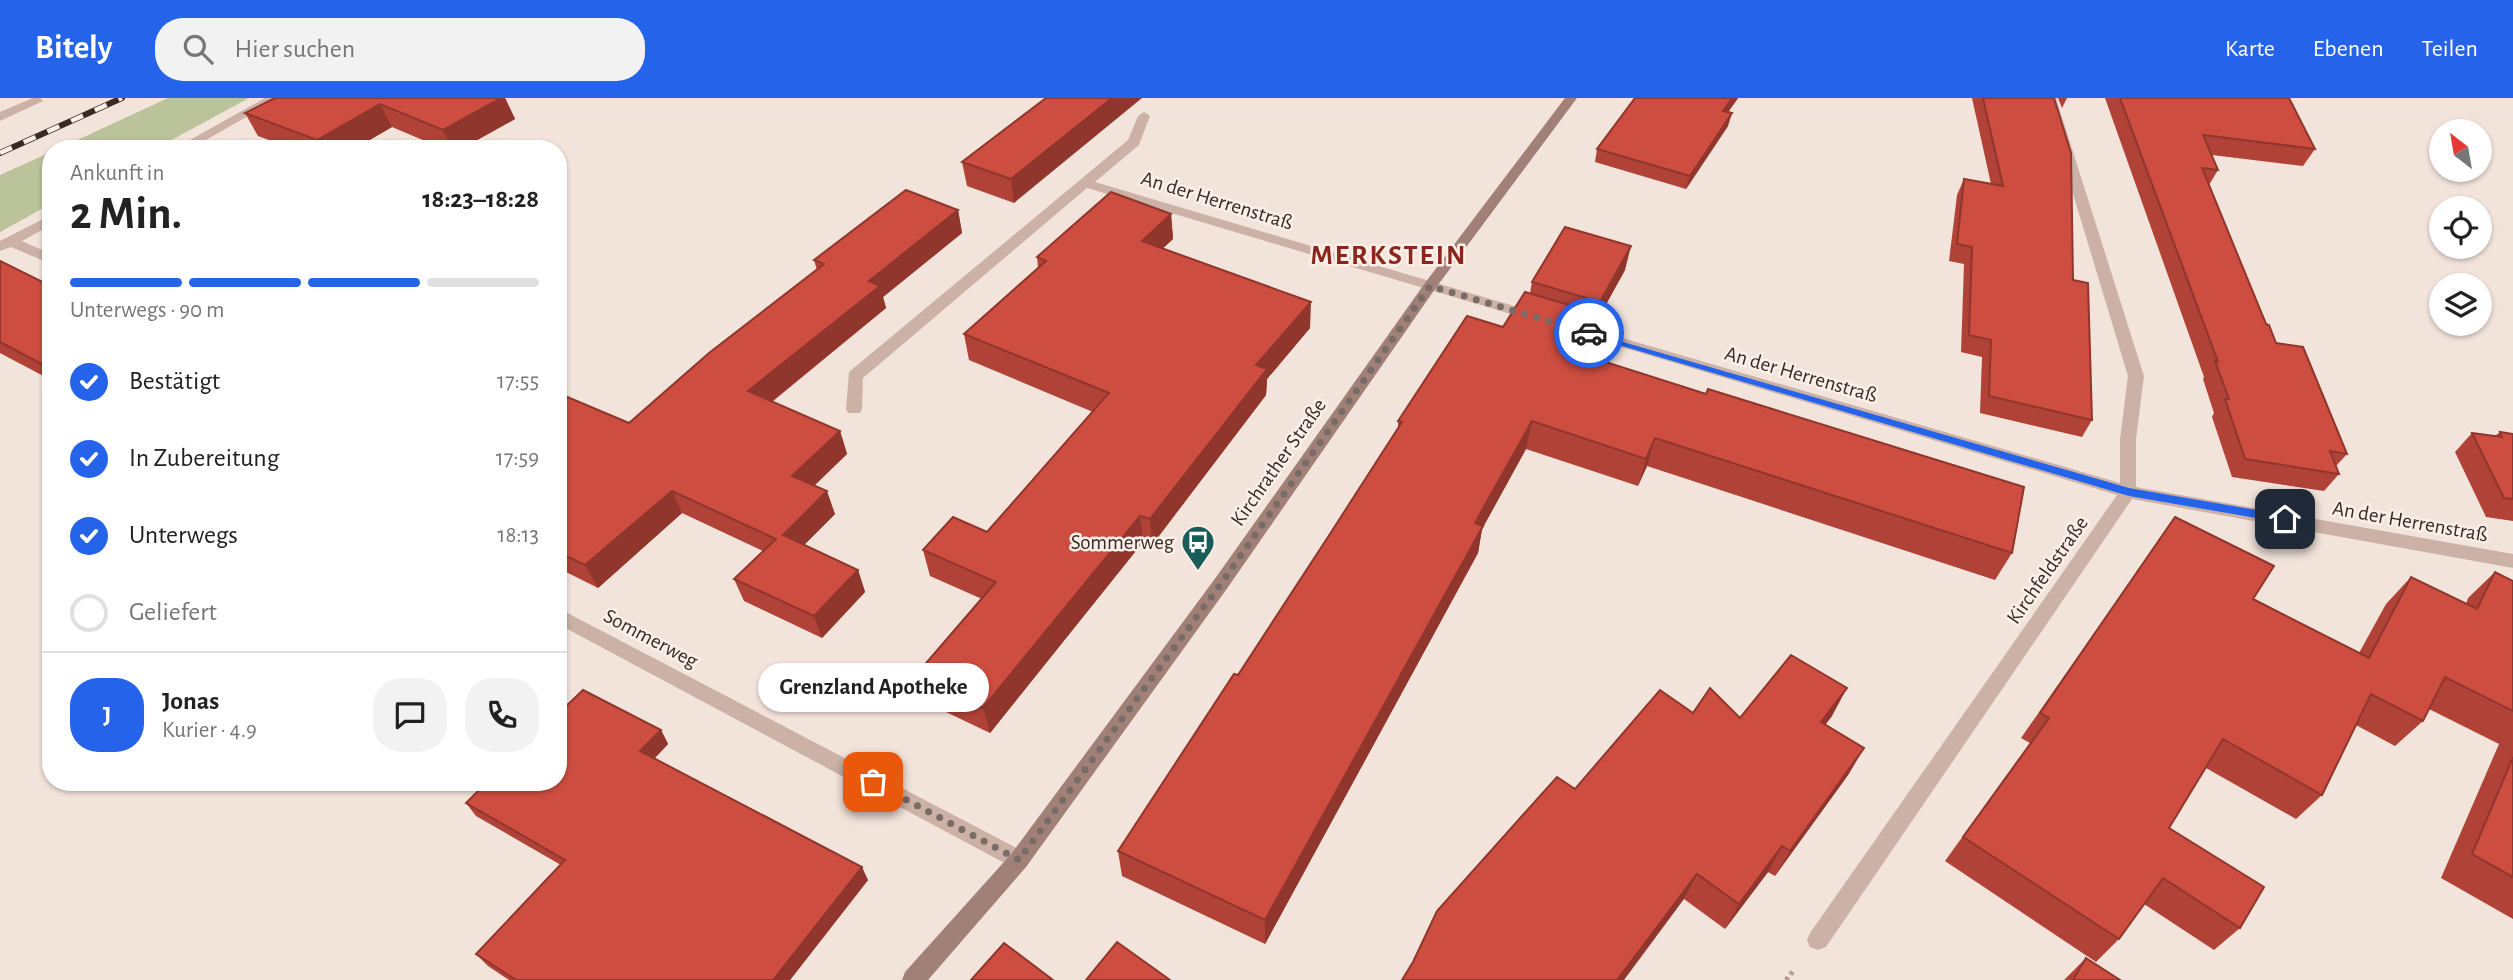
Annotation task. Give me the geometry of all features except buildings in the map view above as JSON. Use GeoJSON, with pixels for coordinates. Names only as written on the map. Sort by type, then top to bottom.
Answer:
{"type":"FeatureCollection","features":[{"type":"Feature","properties":{"kind":"main road","name":"Kirchrather Straße"},"geometry":{"type":"LineString","coordinates":[[913,980],[1019,860],[1220,585],[1430,286],[1571,98]]}},
{"type":"Feature","properties":{"kind":"street"},"geometry":{"type":"LineString","coordinates":[[197,140],[274,98]]}},
{"type":"Feature","properties":{"kind":"street"},"geometry":{"type":"LineString","coordinates":[[2050,98],[2136,376],[2128,439],[2129,492]]}},
{"type":"Feature","properties":{"kind":"street"},"geometry":{"type":"LineString","coordinates":[[0,117],[37,101]]}},
{"type":"Feature","properties":{"kind":"street","name":"An der Herrenstraß"},"geometry":{"type":"LineString","coordinates":[[854,408],[855,376],[1134,142],[1144,117]]}},
{"type":"Feature","properties":{"kind":"street","name":"An der Herrenstraß"},"geometry":{"type":"LineString","coordinates":[[1087,184],[2129,492],[2513,561]]}},
{"type":"Feature","properties":{"kind":"street"},"geometry":{"type":"LineString","coordinates":[[6,244],[42,224]]}},
{"type":"Feature","properties":{"kind":"street"},"geometry":{"type":"LineString","coordinates":[[6,244],[42,257]]}},
{"type":"Feature","properties":{"kind":"street","name":"Kirchfeldstraße"},"geometry":{"type":"LineString","coordinates":[[1818,940],[2129,492]]}},
{"type":"Feature","properties":{"kind":"street","name":"Sommerweg"},"geometry":{"type":"LineString","coordinates":[[567,620],[1019,860]]}},
{"type":"Feature","properties":{"kind":"green space"},"geometry":{"type":"Polygon","coordinates":[[[168,98],[249,98],[172,140],[77,140],[168,98]]]}},
{"type":"Feature","properties":{"kind":"green space"},"geometry":{"type":"Polygon","coordinates":[[[42,156],[42,209],[0,232],[0,175],[42,156]]]}},
{"type":"Feature","properties":{"kind":"railway"},"geometry":{"type":"LineString","coordinates":[[0,153],[122,98]]}},
{"type":"Feature","properties":{"kind":"way so far"},"geometry":{"type":"LineString","coordinates":[[873,782],[1019,860],[1220,585],[1430,286],[1589,333]]}},
{"type":"Feature","properties":{"kind":"place","name":"Sommerweg"},"geometry":{"type":"Point","coordinates":[1198,572]}},
{"type":"Feature","properties":{"kind":"place","name":"Grenzland Apotheke"},"geometry":{"type":"Point","coordinates":[873,782]}},
{"type":"Feature","properties":{"kind":"district","name":"MERKSTEIN"},"geometry":{"type":"Point","coordinates":[1389,254]}},
{"type":"Feature","properties":{"kind":"route"},"geometry":{"type":"LineString","coordinates":[[1589,333],[2129,492],[2285,519]]}}]}
